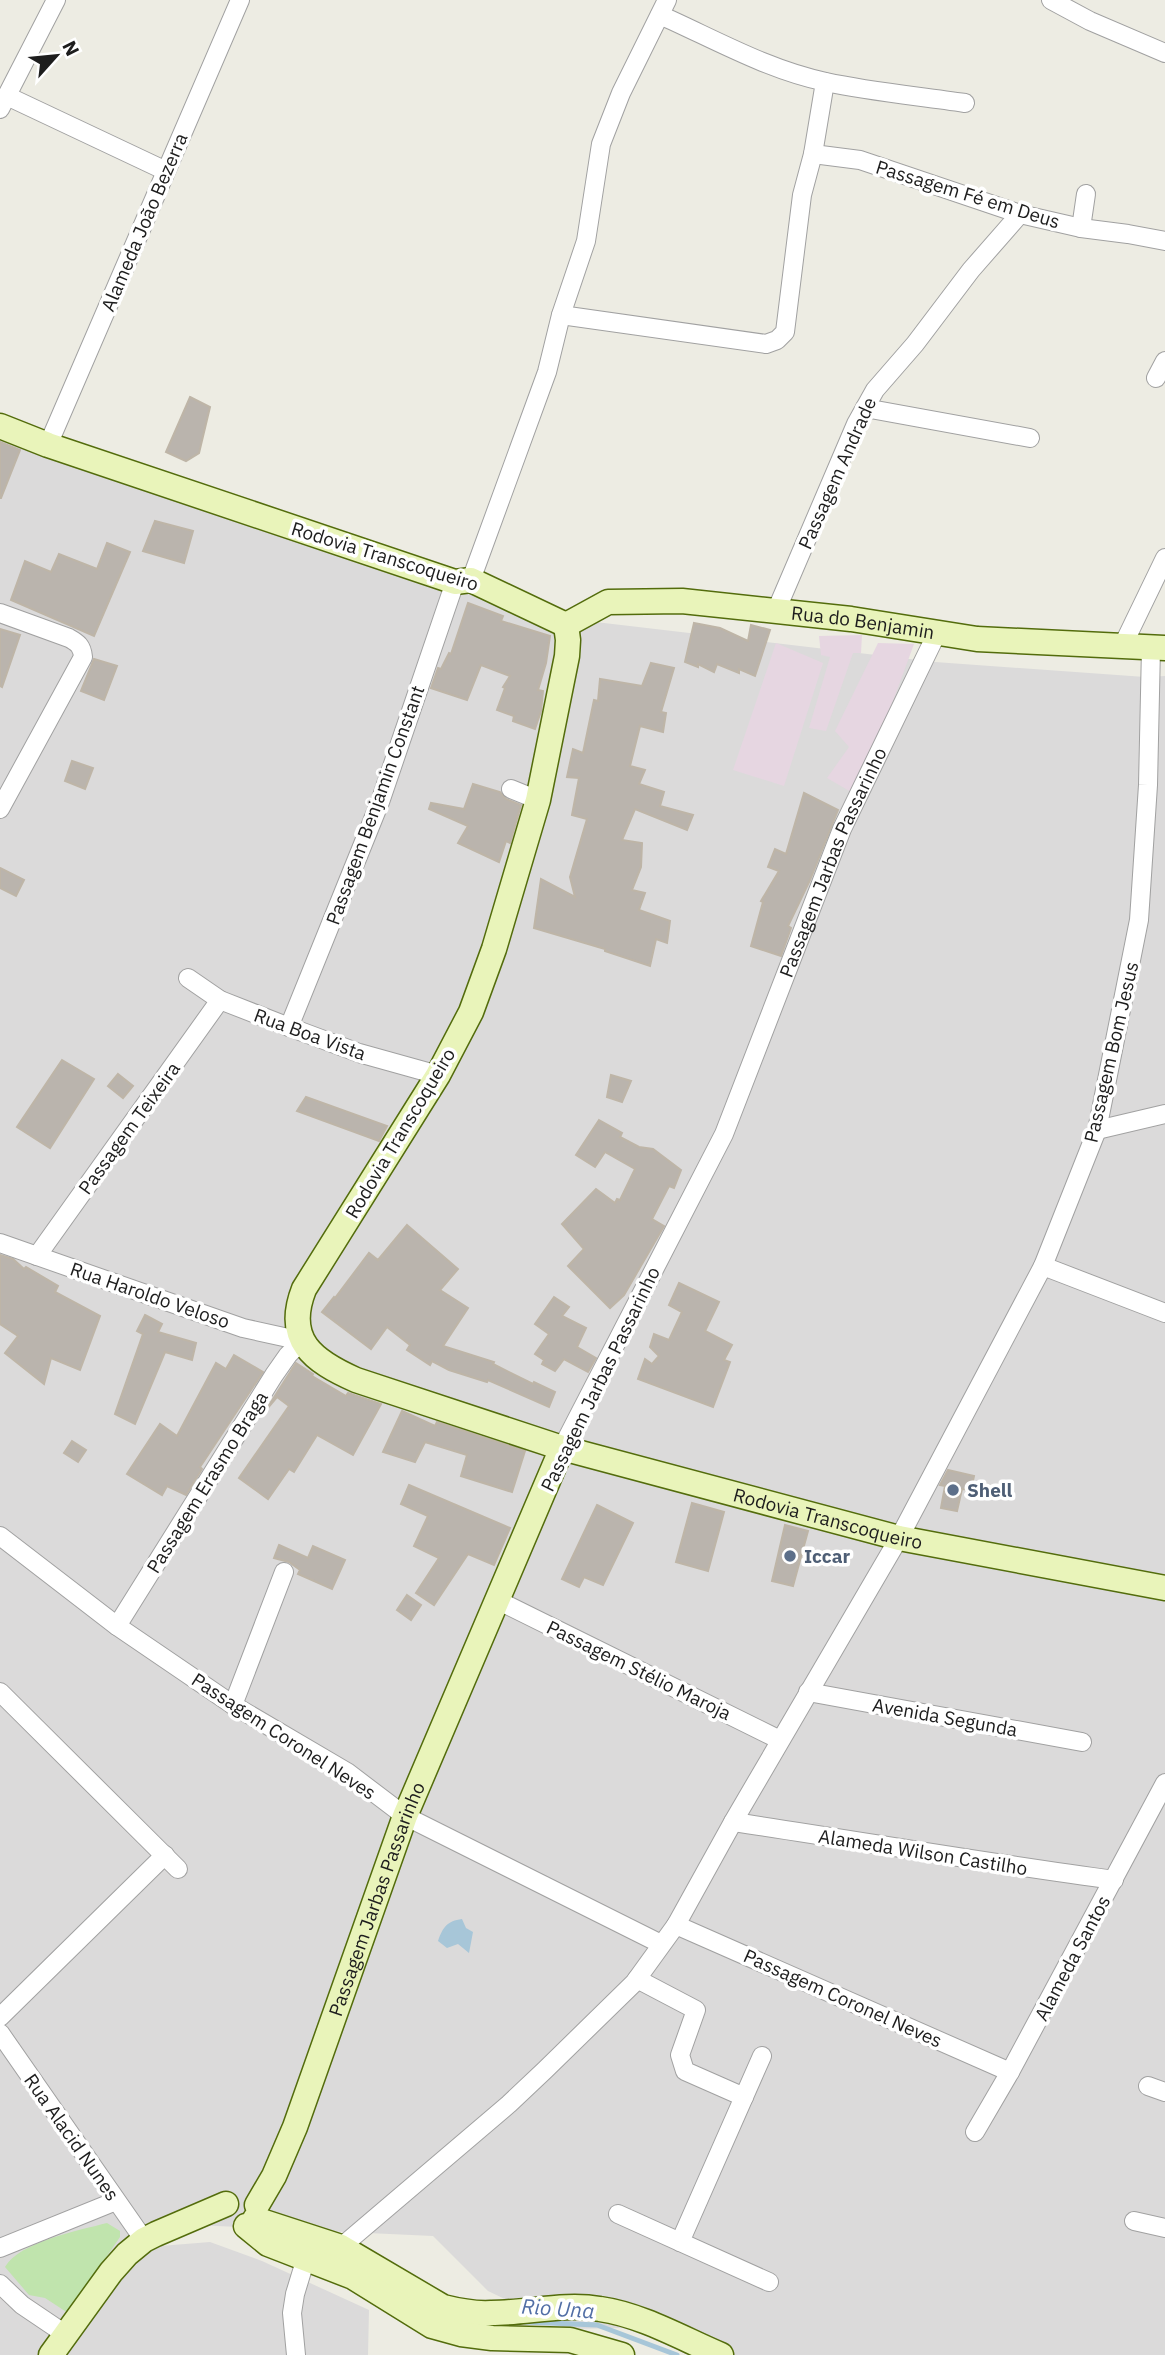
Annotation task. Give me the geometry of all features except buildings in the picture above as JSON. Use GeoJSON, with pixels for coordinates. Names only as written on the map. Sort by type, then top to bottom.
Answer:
{"type":"FeatureCollection","features":[{"type":"Feature","properties":{"kind":"main road","name":"Rodovia Transcoqueiro"},"geometry":{"type":"LineString","coordinates":[[0,426],[48,445],[463,581],[566,625],[567,656],[538,800],[494,949],[471,1012],[438,1075],[304,1289],[296,1321],[302,1341],[314,1357],[331,1369],[356,1380],[562,1448],[899,1538],[1165,1588]]}},
{"type":"Feature","properties":{"kind":"main road","name":"Rua do Benjamin"},"geometry":{"type":"LineString","coordinates":[[566,625],[608,603],[682,601],[851,618],[977,639],[1158,648]]}},
{"type":"Feature","properties":{"kind":"main road","name":"Passagem Jarbas Passarinho"},"geometry":{"type":"LineString","coordinates":[[243,2212],[274,2176],[295,2127],[405,1816],[562,1448]]}},
{"type":"Feature","properties":{"kind":"main road"},"geometry":{"type":"LineString","coordinates":[[243,2212],[268,2244],[353,2277],[432,2326],[461,2334],[491,2331],[564,2308],[598,2308],[628,2316],[722,2355]]}},
{"type":"Feature","properties":{"kind":"main road"},"geometry":{"type":"LineString","coordinates":[[51,2355],[111,2272],[144,2240],[177,2226],[243,2212],[341,2247],[443,2307],[491,2331],[570,2348],[616,2351],[622,2355]]}},
{"type":"Feature","properties":{"kind":"street"},"geometry":{"type":"LineString","coordinates":[[56,0],[3,102],[166,171]]}},
{"type":"Feature","properties":{"kind":"street","name":"Alameda João Bezerra"},"geometry":{"type":"LineString","coordinates":[[48,445],[240,0]]}},
{"type":"Feature","properties":{"kind":"street"},"geometry":{"type":"LineString","coordinates":[[1051,0],[1090,21],[1165,53]]}},
{"type":"Feature","properties":{"kind":"street"},"geometry":{"type":"LineString","coordinates":[[664,7],[748,55],[782,69],[825,82],[965,103]]}},
{"type":"Feature","properties":{"kind":"street","name":"Passagem Benjamin Constant"},"geometry":{"type":"LineString","coordinates":[[289,1027],[380,802],[463,581],[547,372],[561,315],[586,241],[601,144],[621,93],[664,7]]}},
{"type":"Feature","properties":{"kind":"street"},"geometry":{"type":"LineString","coordinates":[[561,315],[724,340],[765,344],[777,340],[785,332],[802,195],[813,154],[825,82]]}},
{"type":"Feature","properties":{"kind":"street","name":"Passagem Fé em Deus"},"geometry":{"type":"LineString","coordinates":[[813,154],[860,160],[1020,214],[1081,228],[1165,241]]}},
{"type":"Feature","properties":{"kind":"street"},"geometry":{"type":"LineString","coordinates":[[1081,228],[1086,194]]}},
{"type":"Feature","properties":{"kind":"street","name":"Passagem Andrade"},"geometry":{"type":"LineString","coordinates":[[776,611],[875,390],[923,335],[971,270],[1020,214]]}},
{"type":"Feature","properties":{"kind":"street"},"geometry":{"type":"LineString","coordinates":[[1156,378],[1165,361]]}},
{"type":"Feature","properties":{"kind":"street"},"geometry":{"type":"LineString","coordinates":[[865,408],[1030,438]]}},
{"type":"Feature","properties":{"kind":"street"},"geometry":{"type":"LineString","coordinates":[[1122,647],[1165,558]]}},
{"type":"Feature","properties":{"kind":"street"},"geometry":{"type":"LineString","coordinates":[[0,613],[78,642],[83,657],[0,810]]}},
{"type":"Feature","properties":{"kind":"street","name":"Passagem Jarbas Passarinho"},"geometry":{"type":"LineString","coordinates":[[562,1448],[724,1134],[842,829],[937,633]]}},
{"type":"Feature","properties":{"kind":"street","name":"Passagem Bom Jesus"},"geometry":{"type":"LineString","coordinates":[[899,1538],[1043,1266],[1097,1130],[1139,920],[1158,648]]}},
{"type":"Feature","properties":{"kind":"street"},"geometry":{"type":"LineString","coordinates":[[511,789],[538,800]]}},
{"type":"Feature","properties":{"kind":"street","name":"Rua Boa Vista"},"geometry":{"type":"LineString","coordinates":[[188,978],[220,1000],[289,1027],[359,1053],[438,1075]]}},
{"type":"Feature","properties":{"kind":"street","name":"Passagem Teixeira"},"geometry":{"type":"LineString","coordinates":[[37,1256],[220,1000]]}},
{"type":"Feature","properties":{"kind":"street"},"geometry":{"type":"LineString","coordinates":[[1097,1130],[1165,1114]]}},
{"type":"Feature","properties":{"kind":"street","name":"Rua Haroldo Veloso"},"geometry":{"type":"LineString","coordinates":[[0,1243],[243,1328],[302,1341]]}},
{"type":"Feature","properties":{"kind":"street"},"geometry":{"type":"LineString","coordinates":[[1043,1266],[1165,1313]]}},
{"type":"Feature","properties":{"kind":"street","name":"Passagem Erasmo Braga"},"geometry":{"type":"LineString","coordinates":[[117,1626],[274,1375],[302,1341]]}},
{"type":"Feature","properties":{"kind":"street","name":"Passagem Coronel Neves"},"geometry":{"type":"LineString","coordinates":[[0,1536],[117,1626],[233,1705],[346,1772],[405,1816],[661,1944]]}},
{"type":"Feature","properties":{"kind":"street"},"geometry":{"type":"LineString","coordinates":[[296,2355],[292,2313],[295,2294],[314,2261],[341,2247],[509,2104],[637,1979],[676,1925],[780,1740],[899,1538]]}},
{"type":"Feature","properties":{"kind":"street"},"geometry":{"type":"LineString","coordinates":[[233,1705],[284,1572]]}},
{"type":"Feature","properties":{"kind":"street","name":"Passagem Stélio Maroja"},"geometry":{"type":"LineString","coordinates":[[498,1600],[780,1740]]}},
{"type":"Feature","properties":{"kind":"street"},"geometry":{"type":"LineString","coordinates":[[0,1692],[178,1869]]}},
{"type":"Feature","properties":{"kind":"street","name":"Avenida Segunda"},"geometry":{"type":"LineString","coordinates":[[808,1692],[1082,1742]]}},
{"type":"Feature","properties":{"kind":"street","name":"Alameda Santos"},"geometry":{"type":"LineString","coordinates":[[975,2132],[1165,1783]]}},
{"type":"Feature","properties":{"kind":"street","name":"Alameda Wilson Castilho"},"geometry":{"type":"LineString","coordinates":[[733,1822],[1114,1881]]}},
{"type":"Feature","properties":{"kind":"street"},"geometry":{"type":"LineString","coordinates":[[0,2017],[165,1855]]}},
{"type":"Feature","properties":{"kind":"street","name":"Passagem Coronel Neves"},"geometry":{"type":"LineString","coordinates":[[676,1925],[1010,2072]]}},
{"type":"Feature","properties":{"kind":"street"},"geometry":{"type":"LineString","coordinates":[[637,1979],[696,2010],[680,2055],[685,2071],[744,2097]]}},
{"type":"Feature","properties":{"kind":"street","name":"Rua Alacid Nunes"},"geometry":{"type":"LineString","coordinates":[[0,2033],[144,2240]]}},
{"type":"Feature","properties":{"kind":"street"},"geometry":{"type":"LineString","coordinates":[[680,2242],[762,2056]]}},
{"type":"Feature","properties":{"kind":"street"},"geometry":{"type":"LineString","coordinates":[[0,2248],[116,2201]]}},
{"type":"Feature","properties":{"kind":"street"},"geometry":{"type":"LineString","coordinates":[[618,2214],[769,2282]]}},
{"type":"Feature","properties":{"kind":"street"},"geometry":{"type":"LineString","coordinates":[[1134,2221],[1165,2228]]}},
{"type":"Feature","properties":{"kind":"street"},"geometry":{"type":"LineString","coordinates":[[0,2284],[22,2305],[65,2334]]}},
{"type":"Feature","properties":{"kind":"shaded area"},"geometry":{"type":"Polygon","coordinates":[[[0,420],[505,596],[545,630],[587,621],[935,662],[1145,677],[1165,676],[1165,2355],[700,2355],[691,2349],[623,2328],[567,2329],[488,2291],[433,2236],[195,2225],[148,2247],[210,2242],[262,2261],[369,2310],[368,2355],[0,2355],[0,420]]]}},
{"type":"Feature","properties":{"kind":"shaded area"},"geometry":{"type":"Polygon","coordinates":[[[862,635],[861,653],[853,653],[826,731],[809,728],[830,657],[821,655],[819,636],[862,635]]]}},
{"type":"Feature","properties":{"kind":"shaded area"},"geometry":{"type":"Polygon","coordinates":[[[776,643],[823,663],[784,786],[733,770],[776,643]]]}},
{"type":"Feature","properties":{"kind":"shaded area"},"geometry":{"type":"Polygon","coordinates":[[[878,643],[914,644],[858,796],[827,778],[849,747],[835,731],[878,643]]]}},
{"type":"Feature","properties":{"kind":"green space"},"geometry":{"type":"Polygon","coordinates":[[[107,2223],[120,2231],[120,2237],[68,2313],[45,2298],[29,2295],[5,2267],[12,2258],[36,2244],[107,2223]]]}},
{"type":"Feature","properties":{"kind":"water"},"geometry":{"type":"Polygon","coordinates":[[[462,1919],[466,1928],[473,1932],[469,1953],[458,1944],[447,1948],[438,1941],[446,1926],[462,1919]]]}},
{"type":"Feature","properties":{"kind":"waterway","name":"Rio Una"},"geometry":{"type":"LineString","coordinates":[[525,2322],[597,2325],[677,2355]]}},
{"type":"Feature","properties":{"kind":"place","name":"Shell"},"geometry":{"type":"Point","coordinates":[953,1490]}},
{"type":"Feature","properties":{"kind":"place","name":"Iccar"},"geometry":{"type":"Point","coordinates":[790,1556]}}]}
